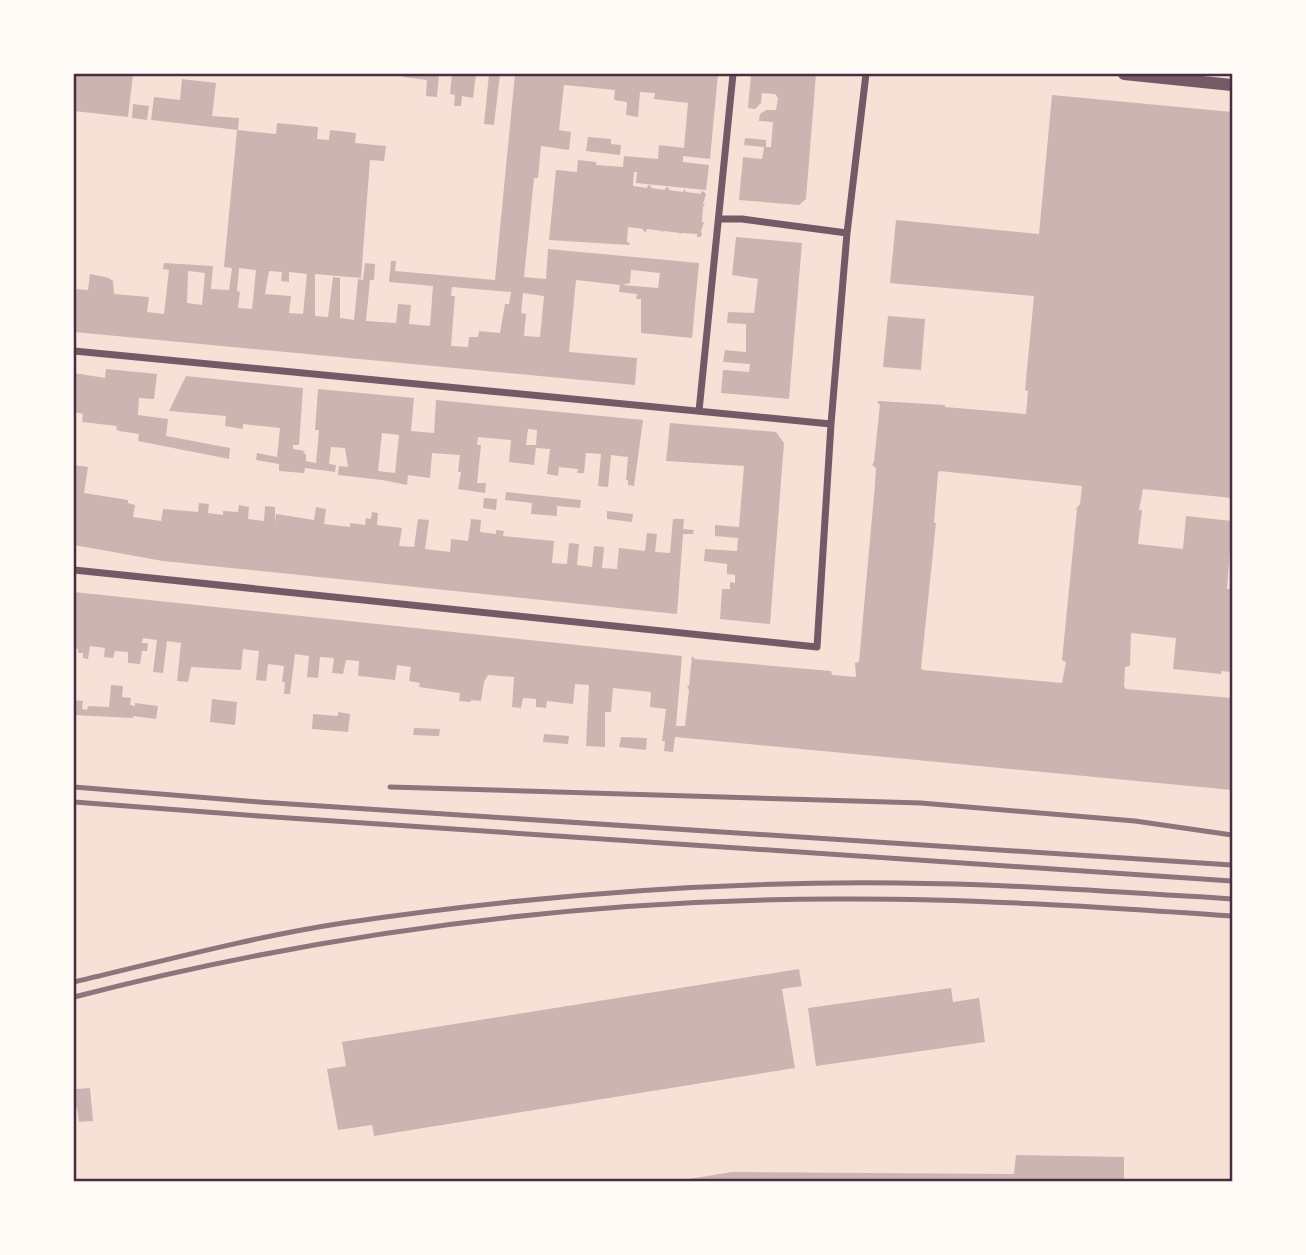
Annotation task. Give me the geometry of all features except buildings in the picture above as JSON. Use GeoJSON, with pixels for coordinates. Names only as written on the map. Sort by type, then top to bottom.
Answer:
{"type":"FeatureCollection","features":[{"type":"Feature","properties":{"kind":"street"},"geometry":{"type":"LineString","coordinates":[[699,411],[733,74]]}},
{"type":"Feature","properties":{"kind":"street"},"geometry":{"type":"LineString","coordinates":[[74,570],[817,647],[831,424],[847,233],[866,74]]}},
{"type":"Feature","properties":{"kind":"street"},"geometry":{"type":"LineString","coordinates":[[1124,74],[1233,85]]}},
{"type":"Feature","properties":{"kind":"street"},"geometry":{"type":"LineString","coordinates":[[719,219],[741,219],[847,233]]}},
{"type":"Feature","properties":{"kind":"street"},"geometry":{"type":"LineString","coordinates":[[74,351],[831,424]]}},
{"type":"Feature","properties":{"kind":"railway"},"geometry":{"type":"LineString","coordinates":[[74,787],[259,802],[1232,865]]}},
{"type":"Feature","properties":{"kind":"railway"},"geometry":{"type":"LineString","coordinates":[[390,787],[921,803],[1135,821],[1232,835]]}},
{"type":"Feature","properties":{"kind":"railway"},"geometry":{"type":"LineString","coordinates":[[74,802],[1232,881]]}},
{"type":"Feature","properties":{"kind":"railway"},"geometry":{"type":"LineString","coordinates":[[74,982],[241,942],[343,923],[481,905],[620,892],[759,885],[898,883],[1232,899]]}},
{"type":"Feature","properties":{"kind":"railway"},"geometry":{"type":"LineString","coordinates":[[74,997],[167,974],[356,938],[451,924],[642,906],[738,901],[884,899],[1033,904],[1232,916]]}}]}
